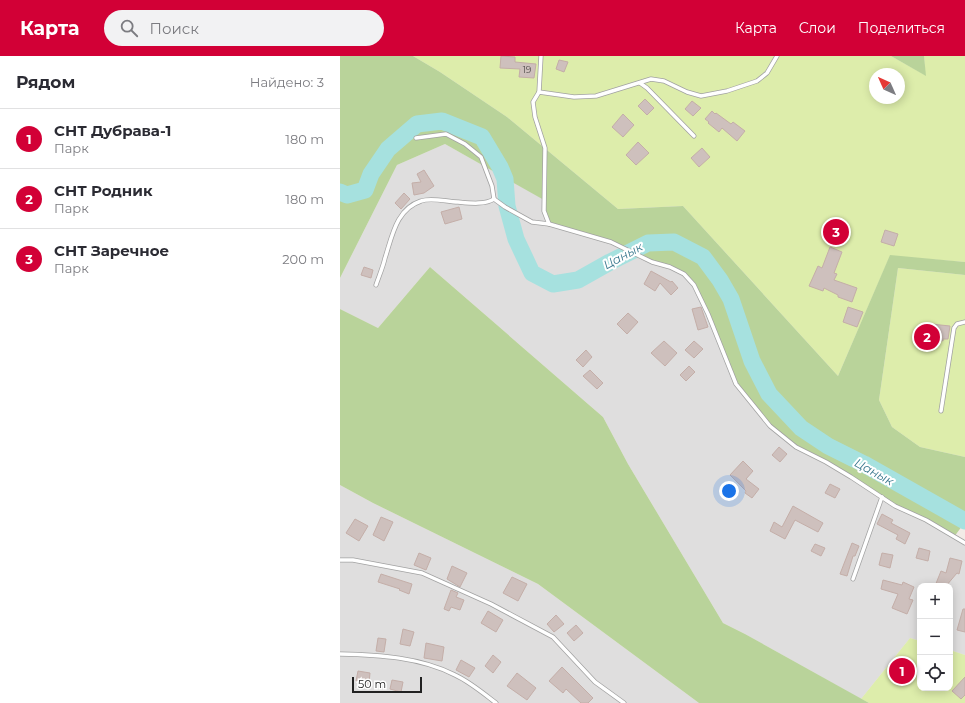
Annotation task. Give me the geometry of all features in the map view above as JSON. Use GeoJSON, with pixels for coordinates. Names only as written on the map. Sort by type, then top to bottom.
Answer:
{"type":"FeatureCollection","features":[{"type":"Feature","properties":{"kind":"lane"},"geometry":{"type":"LineString","coordinates":[[541,56],[538,92],[533,102],[545,148],[544,211],[549,224]]}},
{"type":"Feature","properties":{"kind":"lane"},"geometry":{"type":"LineString","coordinates":[[538,92],[574,97],[596,96],[651,79],[664,81],[687,92],[701,96],[727,91],[757,81],[767,72],[777,56]]}},
{"type":"Feature","properties":{"kind":"lane"},"geometry":{"type":"LineString","coordinates":[[640,83],[647,88],[694,136]]}},
{"type":"Feature","properties":{"kind":"lane"},"geometry":{"type":"LineString","coordinates":[[416,138],[446,134],[465,144],[481,157],[492,186],[494,199],[532,222],[549,224],[611,242],[652,262],[670,267],[684,274],[694,285],[708,314],[736,384],[770,426],[796,448],[826,462],[895,506],[926,520],[965,543]]}},
{"type":"Feature","properties":{"kind":"lane"},"geometry":{"type":"LineString","coordinates":[[376,285],[394,228],[408,208],[422,200],[468,203],[489,202],[494,199]]}},
{"type":"Feature","properties":{"kind":"lane"},"geometry":{"type":"LineString","coordinates":[[941,411],[954,328],[957,324],[965,322]]}},
{"type":"Feature","properties":{"kind":"lane"},"geometry":{"type":"LineString","coordinates":[[853,579],[882,497]]}},
{"type":"Feature","properties":{"kind":"lane"},"geometry":{"type":"LineString","coordinates":[[340,560],[352,560],[422,573],[491,604],[553,638],[595,682],[624,703]]}},
{"type":"Feature","properties":{"kind":"lane"},"geometry":{"type":"LineString","coordinates":[[340,654],[383,656],[428,664],[456,675],[496,703]]}},
{"type":"Feature","properties":{"kind":"shaded area"},"geometry":{"type":"Polygon","coordinates":[[[445,144],[545,200],[611,242],[684,274],[926,520],[965,543],[965,655],[953,651],[953,583],[917,583],[917,640],[910,638],[861,699],[723,623],[628,464],[603,417],[430,267],[378,328],[340,309],[340,278],[397,165],[445,144]]]}},
{"type":"Feature","properties":{"kind":"shaded area"},"geometry":{"type":"Polygon","coordinates":[[[340,485],[373,503],[538,584],[699,703],[340,703],[340,485]]]}},
{"type":"Feature","properties":{"kind":"green space"},"geometry":{"type":"Polygon","coordinates":[[[340,56],[413,56],[440,72],[507,117],[618,209],[683,206],[838,376],[890,255],[965,262],[965,275],[898,268],[879,400],[892,427],[920,447],[965,457],[965,522],[954,537],[938,527],[905,511],[851,477],[796,447],[770,426],[736,384],[694,285],[684,274],[652,262],[611,242],[549,224],[544,211],[544,200],[445,144],[397,165],[340,278],[340,56]]]}},
{"type":"Feature","properties":{"kind":"green space"},"geometry":{"type":"Polygon","coordinates":[[[413,56],[891,56],[925,75],[924,56],[965,56],[965,262],[890,256],[838,376],[683,206],[618,209],[507,117],[440,72],[413,56]]]}},
{"type":"Feature","properties":{"kind":"green space"},"geometry":{"type":"Polygon","coordinates":[[[891,56],[924,56],[926,76],[891,56]]]}},
{"type":"Feature","properties":{"kind":"green space"},"geometry":{"type":"Polygon","coordinates":[[[430,267],[603,417],[628,464],[723,623],[869,703],[699,703],[538,584],[373,503],[340,485],[340,309],[378,328],[430,267]]]}},
{"type":"Feature","properties":{"kind":"green space"},"geometry":{"type":"Polygon","coordinates":[[[898,268],[965,275],[965,457],[920,447],[892,427],[879,400],[898,268]]]}},
{"type":"Feature","properties":{"kind":"green space"},"geometry":{"type":"Polygon","coordinates":[[[910,638],[917,640],[917,691],[953,691],[953,651],[965,655],[965,703],[869,703],[861,699],[910,638]]]}},
{"type":"Feature","properties":{"kind":"building"},"geometry":{"type":"Polygon","coordinates":[[[501,56],[515,57],[515,62],[536,64],[534,78],[519,77],[520,69],[500,68],[501,56]]]}},
{"type":"Feature","properties":{"kind":"building"},"geometry":{"type":"Polygon","coordinates":[[[559,60],[568,62],[564,72],[556,69],[559,60]]]}},
{"type":"Feature","properties":{"kind":"building"},"geometry":{"type":"Polygon","coordinates":[[[645,99],[654,108],[647,115],[638,106],[645,99]]]}},
{"type":"Feature","properties":{"kind":"building"},"geometry":{"type":"Polygon","coordinates":[[[692,101],[701,108],[693,116],[685,109],[692,101]]]}},
{"type":"Feature","properties":{"kind":"building"},"geometry":{"type":"Polygon","coordinates":[[[712,111],[731,124],[733,122],[745,131],[737,141],[722,128],[719,132],[708,123],[709,122],[705,119],[712,111]]]}},
{"type":"Feature","properties":{"kind":"building"},"geometry":{"type":"Polygon","coordinates":[[[623,114],[634,125],[623,137],[612,127],[623,114]]]}},
{"type":"Feature","properties":{"kind":"building"},"geometry":{"type":"Polygon","coordinates":[[[638,142],[649,153],[636,165],[626,155],[638,142]]]}},
{"type":"Feature","properties":{"kind":"building"},"geometry":{"type":"Polygon","coordinates":[[[702,148],[710,157],[699,167],[691,158],[702,148]]]}},
{"type":"Feature","properties":{"kind":"building"},"geometry":{"type":"Polygon","coordinates":[[[424,170],[434,186],[424,193],[414,195],[412,183],[421,182],[417,174],[424,170]]]}},
{"type":"Feature","properties":{"kind":"building"},"geometry":{"type":"Polygon","coordinates":[[[404,193],[410,199],[401,209],[395,203],[404,193]]]}},
{"type":"Feature","properties":{"kind":"building"},"geometry":{"type":"Polygon","coordinates":[[[459,207],[462,219],[445,224],[441,212],[459,207]]]}},
{"type":"Feature","properties":{"kind":"building"},"geometry":{"type":"Polygon","coordinates":[[[885,230],[898,234],[894,246],[881,242],[885,230]]]}},
{"type":"Feature","properties":{"kind":"building"},"geometry":{"type":"Polygon","coordinates":[[[830,247],[842,252],[834,273],[837,274],[834,280],[857,288],[852,302],[838,297],[838,295],[824,288],[823,291],[809,286],[818,266],[822,268],[830,247]]]}},
{"type":"Feature","properties":{"kind":"building"},"geometry":{"type":"Polygon","coordinates":[[[364,267],[373,270],[371,278],[361,275],[364,267]]]}},
{"type":"Feature","properties":{"kind":"building"},"geometry":{"type":"Polygon","coordinates":[[[651,271],[671,282],[672,281],[678,288],[671,295],[660,283],[655,291],[644,284],[651,271]]]}},
{"type":"Feature","properties":{"kind":"building"},"geometry":{"type":"Polygon","coordinates":[[[701,307],[708,327],[698,330],[692,309],[701,307]]]}},
{"type":"Feature","properties":{"kind":"building"},"geometry":{"type":"Polygon","coordinates":[[[848,307],[863,312],[857,327],[843,322],[848,307]]]}},
{"type":"Feature","properties":{"kind":"building"},"geometry":{"type":"Polygon","coordinates":[[[628,313],[638,322],[627,334],[617,324],[628,313]]]}},
{"type":"Feature","properties":{"kind":"building"},"geometry":{"type":"Polygon","coordinates":[[[931,324],[950,326],[948,339],[943,339],[943,341],[941,340],[941,342],[937,343],[929,342],[931,324]]]}},
{"type":"Feature","properties":{"kind":"building"},"geometry":{"type":"Polygon","coordinates":[[[664,341],[677,353],[665,366],[651,353],[664,341]]]}},
{"type":"Feature","properties":{"kind":"building"},"geometry":{"type":"Polygon","coordinates":[[[694,341],[703,349],[694,358],[685,350],[694,341]]]}},
{"type":"Feature","properties":{"kind":"building"},"geometry":{"type":"Polygon","coordinates":[[[586,350],[592,357],[583,367],[576,360],[586,350]]]}},
{"type":"Feature","properties":{"kind":"building"},"geometry":{"type":"Polygon","coordinates":[[[689,366],[695,372],[686,381],[680,375],[689,366]]]}},
{"type":"Feature","properties":{"kind":"building"},"geometry":{"type":"Polygon","coordinates":[[[590,370],[603,383],[597,389],[583,376],[590,370]]]}},
{"type":"Feature","properties":{"kind":"building"},"geometry":{"type":"Polygon","coordinates":[[[779,447],[787,454],[780,462],[772,455],[779,447]]]}},
{"type":"Feature","properties":{"kind":"building"},"geometry":{"type":"Polygon","coordinates":[[[743,461],[753,471],[746,479],[759,489],[752,498],[745,493],[746,491],[730,475],[743,461]]]}},
{"type":"Feature","properties":{"kind":"building"},"geometry":{"type":"Polygon","coordinates":[[[830,484],[840,489],[835,498],[825,493],[830,484]]]}},
{"type":"Feature","properties":{"kind":"building"},"geometry":{"type":"Polygon","coordinates":[[[793,506],[823,523],[818,532],[795,520],[785,539],[770,531],[774,522],[782,527],[793,506]]]}},
{"type":"Feature","properties":{"kind":"building"},"geometry":{"type":"Polygon","coordinates":[[[882,514],[893,520],[891,523],[910,533],[905,544],[896,539],[898,535],[877,524],[882,514]]]}},
{"type":"Feature","properties":{"kind":"building"},"geometry":{"type":"Polygon","coordinates":[[[381,517],[393,522],[384,541],[373,535],[381,517]]]}},
{"type":"Feature","properties":{"kind":"building"},"geometry":{"type":"Polygon","coordinates":[[[355,519],[368,526],[359,541],[346,533],[355,519]]]}},
{"type":"Feature","properties":{"kind":"building"},"geometry":{"type":"Polygon","coordinates":[[[852,543],[859,546],[855,556],[853,556],[847,576],[840,574],[852,543]]]}},
{"type":"Feature","properties":{"kind":"building"},"geometry":{"type":"Polygon","coordinates":[[[815,544],[825,548],[821,556],[811,551],[815,544]]]}},
{"type":"Feature","properties":{"kind":"building"},"geometry":{"type":"Polygon","coordinates":[[[919,548],[930,551],[928,561],[916,558],[919,548]]]}},
{"type":"Feature","properties":{"kind":"building"},"geometry":{"type":"Polygon","coordinates":[[[419,553],[431,558],[426,570],[414,565],[419,553]]]}},
{"type":"Feature","properties":{"kind":"building"},"geometry":{"type":"Polygon","coordinates":[[[882,553],[893,555],[890,568],[879,565],[882,553]]]}},
{"type":"Feature","properties":{"kind":"building"},"geometry":{"type":"Polygon","coordinates":[[[950,558],[962,561],[959,574],[957,573],[949,583],[936,583],[941,571],[946,573],[950,558]]]}},
{"type":"Feature","properties":{"kind":"building"},"geometry":{"type":"Polygon","coordinates":[[[452,566],[467,573],[460,587],[447,579],[452,566]]]}},
{"type":"Feature","properties":{"kind":"building"},"geometry":{"type":"Polygon","coordinates":[[[381,574],[412,584],[409,594],[399,590],[400,589],[378,582],[381,574]]]}},
{"type":"Feature","properties":{"kind":"building"},"geometry":{"type":"Polygon","coordinates":[[[512,577],[527,584],[518,601],[503,593],[512,577]]]}},
{"type":"Feature","properties":{"kind":"building"},"geometry":{"type":"Polygon","coordinates":[[[883,580],[902,585],[903,582],[914,587],[909,599],[913,600],[907,614],[892,608],[898,594],[881,589],[883,580]]]}},
{"type":"Feature","properties":{"kind":"building"},"geometry":{"type":"Polygon","coordinates":[[[451,590],[458,593],[456,597],[464,600],[460,610],[451,607],[449,611],[444,609],[451,590]]]}},
{"type":"Feature","properties":{"kind":"building"},"geometry":{"type":"Polygon","coordinates":[[[963,609],[965,609],[965,632],[957,630],[963,609]]]}},
{"type":"Feature","properties":{"kind":"building"},"geometry":{"type":"Polygon","coordinates":[[[488,611],[503,620],[496,632],[481,623],[488,611]]]}},
{"type":"Feature","properties":{"kind":"building"},"geometry":{"type":"Polygon","coordinates":[[[556,615],[564,624],[554,632],[547,624],[556,615]]]}},
{"type":"Feature","properties":{"kind":"building"},"geometry":{"type":"Polygon","coordinates":[[[576,625],[583,633],[574,641],[567,633],[576,625]]]}},
{"type":"Feature","properties":{"kind":"building"},"geometry":{"type":"Polygon","coordinates":[[[403,629],[414,632],[410,646],[400,644],[403,629]]]}},
{"type":"Feature","properties":{"kind":"building"},"geometry":{"type":"Polygon","coordinates":[[[378,638],[386,639],[384,652],[376,651],[378,638]]]}},
{"type":"Feature","properties":{"kind":"building"},"geometry":{"type":"Polygon","coordinates":[[[426,643],[444,647],[442,661],[424,658],[426,643]]]}},
{"type":"Feature","properties":{"kind":"building"},"geometry":{"type":"Polygon","coordinates":[[[493,655],[501,662],[493,673],[485,666],[493,655]]]}},
{"type":"Feature","properties":{"kind":"building"},"geometry":{"type":"Polygon","coordinates":[[[461,660],[475,668],[469,677],[456,670],[461,660]]]}},
{"type":"Feature","properties":{"kind":"building"},"geometry":{"type":"Polygon","coordinates":[[[562,667],[593,698],[588,703],[581,703],[566,689],[563,693],[549,681],[562,667]]]}},
{"type":"Feature","properties":{"kind":"building"},"geometry":{"type":"Polygon","coordinates":[[[358,671],[370,673],[369,683],[356,681],[358,671]]]}},
{"type":"Feature","properties":{"kind":"building"},"geometry":{"type":"Polygon","coordinates":[[[517,673],[536,688],[527,700],[507,686],[517,673]]]}},
{"type":"Feature","properties":{"kind":"building"},"geometry":{"type":"Polygon","coordinates":[[[965,677],[965,695],[961,699],[952,691],[965,677]]]}},
{"type":"Feature","properties":{"kind":"building"},"geometry":{"type":"Polygon","coordinates":[[[392,680],[403,682],[401,692],[390,689],[392,680]]]}},
{"type":"Feature","properties":{"kind":"waterway","name":"Цанык"},"geometry":{"type":"LineString","coordinates":[[340,192],[347,195],[365,190],[371,174],[388,149],[417,124],[442,121],[482,137],[500,167],[505,179],[507,206],[516,239],[532,273],[553,284],[578,280],[648,243],[674,242],[703,257],[720,280],[731,299],[752,361],[769,394],[801,428],[828,446],[864,464],[965,521]]}},
{"type":"Feature","properties":{"kind":"place","name":"СНТ Заречное"},"geometry":{"type":"Point","coordinates":[836,232]}},
{"type":"Feature","properties":{"kind":"place","name":"СНТ Родник"},"geometry":{"type":"Point","coordinates":[927,337]}},
{"type":"Feature","properties":{"kind":"place","name":"СНТ Дубрава-1"},"geometry":{"type":"Point","coordinates":[902,671]}}]}
